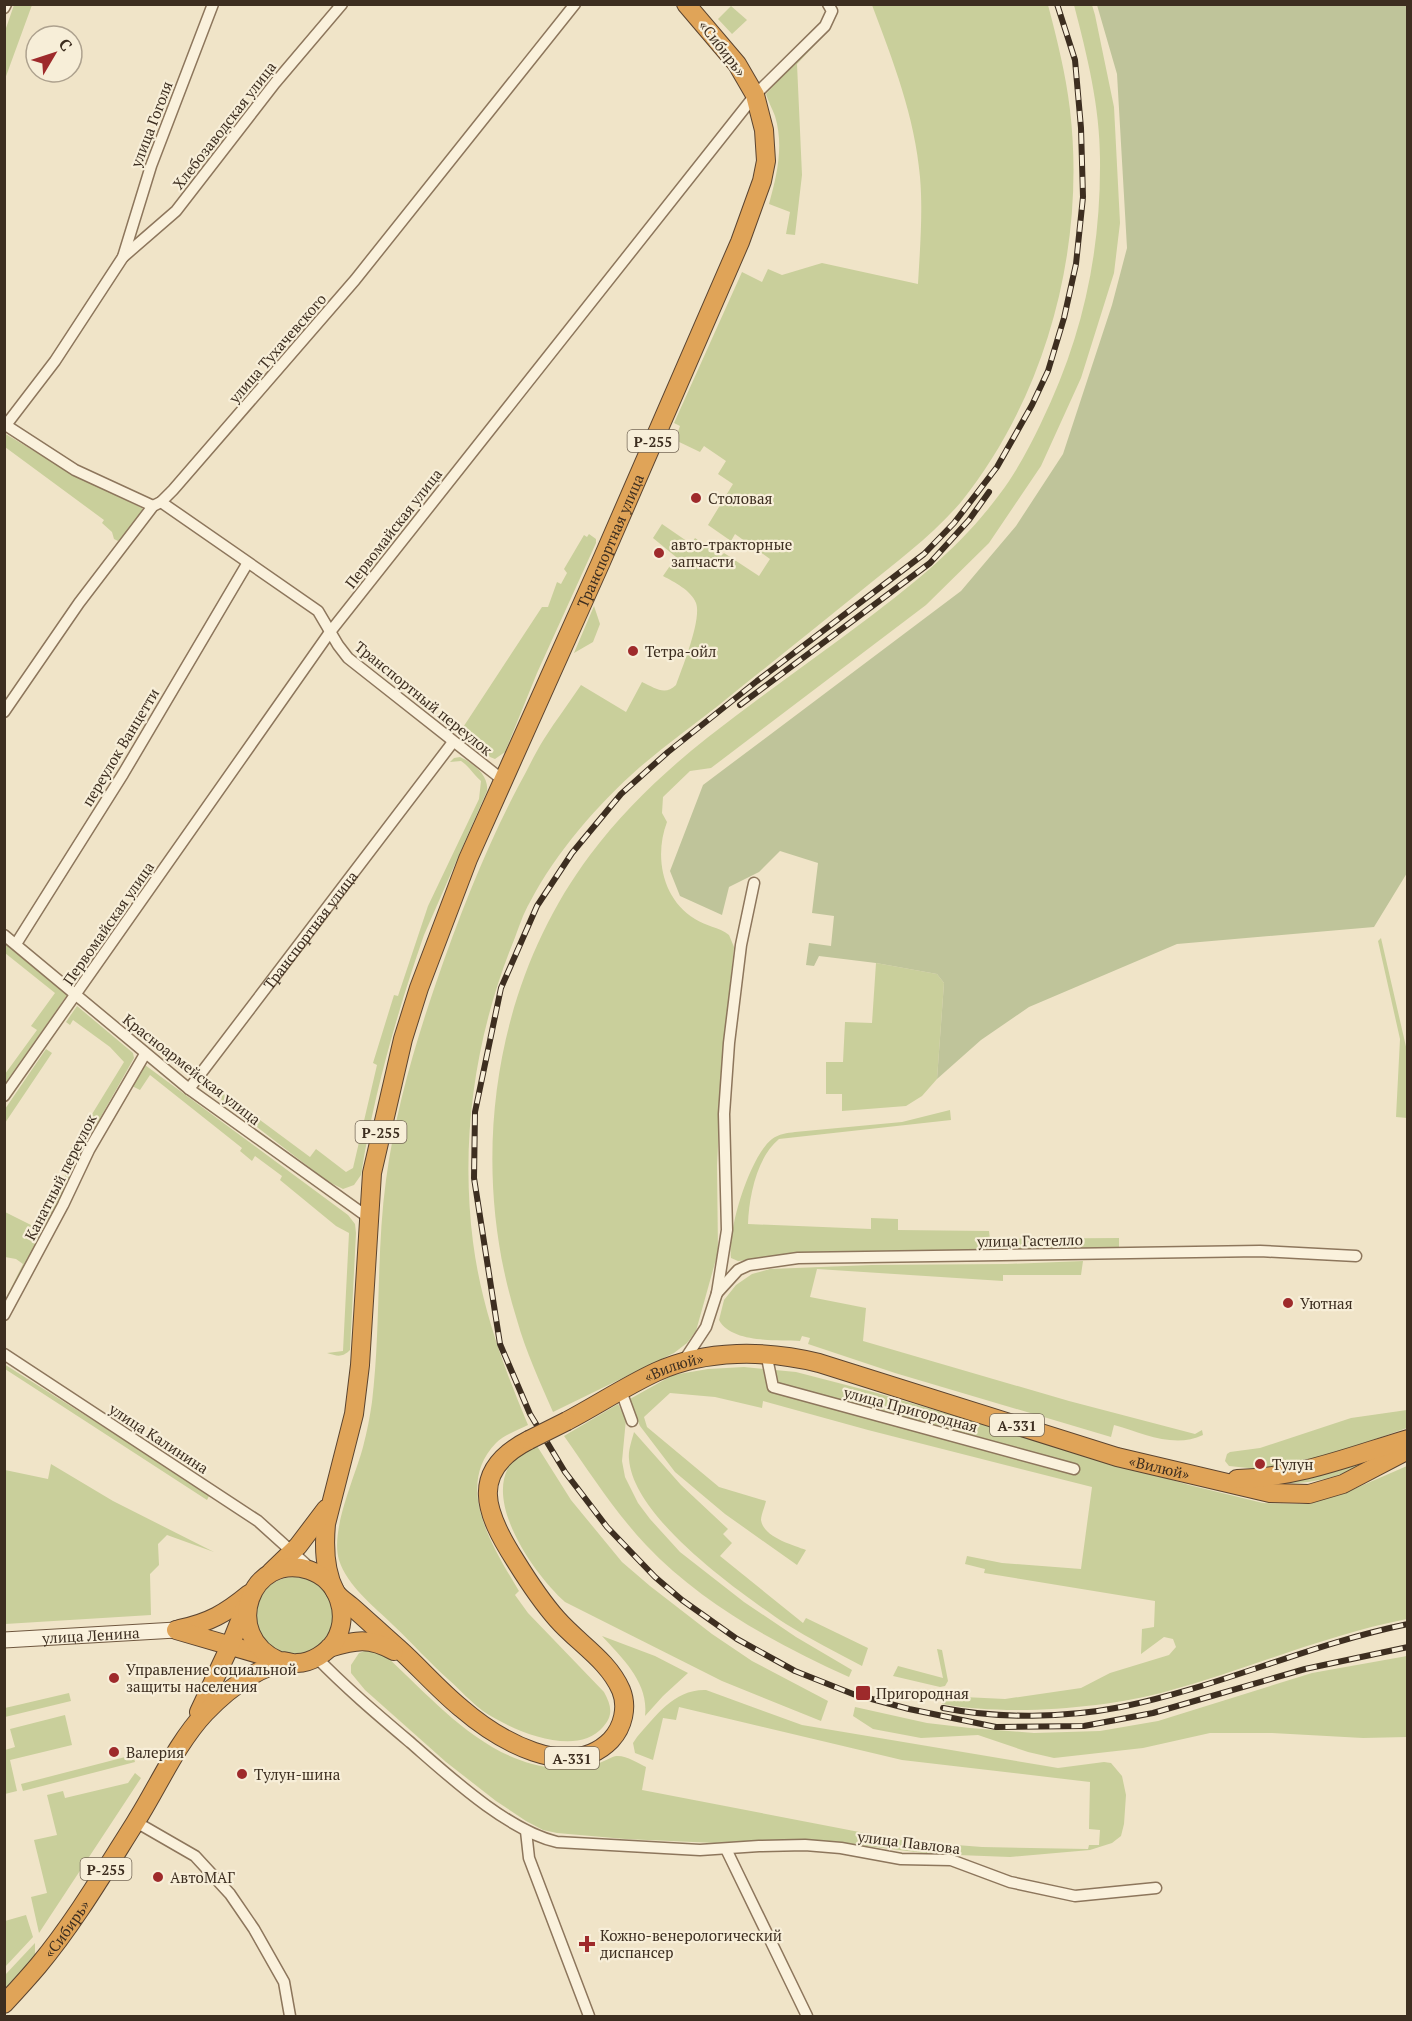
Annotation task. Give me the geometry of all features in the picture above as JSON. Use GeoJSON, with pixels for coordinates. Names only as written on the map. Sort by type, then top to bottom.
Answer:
{"type":"FeatureCollection","features":[{"type":"Feature","properties":{"kind":"highway","name":"«Сибирь»"},"geometry":{"type":"LineString","coordinates":[[686,4],[737,64],[747,78],[754,95]]}},
{"type":"Feature","properties":{"kind":"highway","name":"Транспортная улица"},"geometry":{"type":"LineString","coordinates":[[504,781],[755,203],[766,161],[764,130],[754,95]]}},
{"type":"Feature","properties":{"kind":"highway","name":"Р-255"},"geometry":{"type":"LineString","coordinates":[[194,1725],[220,1697],[236,1684],[275,1659],[297,1664],[323,1653],[339,1632],[342,1621],[340,1603],[326,1562],[324,1543],[326,1524],[352,1425],[357,1395],[372,1173],[409,1019],[436,938],[504,781]]}},
{"type":"Feature","properties":{"kind":"highway","name":"«Вилюй»"},"geometry":{"type":"LineString","coordinates":[[412,1660],[470,1716],[538,1753],[558,1759],[584,1756],[605,1745],[620,1728],[624,1712],[620,1688],[607,1668],[558,1620],[538,1595],[501,1538],[489,1509],[488,1485],[495,1469],[513,1450],[656,1372],[683,1362],[730,1355],[766,1353],[791,1356],[1117,1457],[1270,1493],[1309,1494],[1343,1484],[1407,1450]]}},
{"type":"Feature","properties":{"kind":"highway"},"geometry":{"type":"LineString","coordinates":[[1217,1480],[1265,1478],[1326,1466],[1407,1439]]}},
{"type":"Feature","properties":{"kind":"highway","name":"Р-255"},"geometry":{"type":"LineString","coordinates":[[194,1725],[259,1584],[293,1552],[332,1501]]}},
{"type":"Feature","properties":{"kind":"highway"},"geometry":{"type":"LineString","coordinates":[[176,1630],[196,1626],[226,1612],[272,1573],[290,1568],[300,1568],[317,1574],[336,1592]]}},
{"type":"Feature","properties":{"kind":"highway"},"geometry":{"type":"LineString","coordinates":[[259,1584],[247,1606],[249,1631],[257,1646],[275,1659]]}},
{"type":"Feature","properties":{"kind":"highway","name":"А-331"},"geometry":{"type":"LineString","coordinates":[[336,1592],[412,1660]]}},
{"type":"Feature","properties":{"kind":"highway"},"geometry":{"type":"LineString","coordinates":[[176,1630],[275,1659]]}},
{"type":"Feature","properties":{"kind":"highway","name":"А-331"},"geometry":{"type":"LineString","coordinates":[[323,1653],[351,1642],[378,1642],[412,1660]]}},
{"type":"Feature","properties":{"kind":"highway","name":"«Сибирь»"},"geometry":{"type":"LineString","coordinates":[[4,2004],[38,1966],[60,1936],[136,1822],[194,1725]]}},
{"type":"Feature","properties":{"kind":"main road","name":"улица Ленина"},"geometry":{"type":"LineString","coordinates":[[4,1640],[176,1630]]}},
{"type":"Feature","properties":{"kind":"street","name":"улица Гоголя"},"geometry":{"type":"LineString","coordinates":[[123,257],[151,166],[213,4]]}},
{"type":"Feature","properties":{"kind":"street","name":"Хлебозаводская улица"},"geometry":{"type":"LineString","coordinates":[[123,257],[176,211],[275,83],[342,4]]}},
{"type":"Feature","properties":{"kind":"street","name":"улица Тухачевского"},"geometry":{"type":"LineString","coordinates":[[4,712],[79,603],[157,504],[355,280],[575,4]]}},
{"type":"Feature","properties":{"kind":"street","name":"Первомайская улица"},"geometry":{"type":"LineString","coordinates":[[4,1096],[330,632],[754,95],[825,26],[832,11],[828,4]]}},
{"type":"Feature","properties":{"kind":"street"},"geometry":{"type":"LineString","coordinates":[[5,424],[55,361],[123,257]]}},
{"type":"Feature","properties":{"kind":"street","name":"Транспортный переулок"},"geometry":{"type":"LineString","coordinates":[[5,424],[75,470],[157,504],[318,611],[348,658],[504,781]]}},
{"type":"Feature","properties":{"kind":"street","name":"переулок Ванцетти"},"geometry":{"type":"LineString","coordinates":[[16,944],[123,774],[247,564]]}},
{"type":"Feature","properties":{"kind":"street","name":"Транспортная улица"},"geometry":{"type":"LineString","coordinates":[[189,1089],[453,742]]}},
{"type":"Feature","properties":{"kind":"street"},"geometry":{"type":"LineString","coordinates":[[683,1362],[706,1328],[717,1293],[726,1230],[724,1114],[729,1043],[741,945],[754,883]]}},
{"type":"Feature","properties":{"kind":"street","name":"Красноармейская улица"},"geometry":{"type":"LineString","coordinates":[[4,935],[189,1089],[369,1218]]}},
{"type":"Feature","properties":{"kind":"street","name":"Канатный переулок"},"geometry":{"type":"LineString","coordinates":[[4,1315],[54,1223],[89,1150],[145,1054]]}},
{"type":"Feature","properties":{"kind":"street","name":"улица Гастелло"},"geometry":{"type":"LineString","coordinates":[[717,1293],[738,1270],[749,1264],[798,1258],[1260,1251],[1356,1256]]}},
{"type":"Feature","properties":{"kind":"street","name":"улица Пригородная"},"geometry":{"type":"LineString","coordinates":[[766,1353],[773,1387],[1074,1468]]}},
{"type":"Feature","properties":{"kind":"street","name":"улица Калинина"},"geometry":{"type":"LineString","coordinates":[[4,1354],[258,1521],[317,1574]]}},
{"type":"Feature","properties":{"kind":"street"},"geometry":{"type":"LineString","coordinates":[[621,1391],[632,1421]]}},
{"type":"Feature","properties":{"kind":"street","name":"улица Павлова"},"geometry":{"type":"LineString","coordinates":[[323,1653],[343,1685],[458,1783],[526,1831],[557,1842],[700,1850],[805,1845],[841,1848],[901,1859],[951,1860],[1010,1882],[1075,1896],[1156,1888]]}},
{"type":"Feature","properties":{"kind":"street"},"geometry":{"type":"LineString","coordinates":[[136,1822],[195,1856],[230,1894],[254,1929],[284,1982],[290,2016]]}},
{"type":"Feature","properties":{"kind":"street"},"geometry":{"type":"LineString","coordinates":[[526,1831],[529,1858],[589,2016]]}},
{"type":"Feature","properties":{"kind":"street"},"geometry":{"type":"LineString","coordinates":[[726,1849],[807,2016]]}},
{"type":"Feature","properties":{"kind":"green space"},"geometry":{"type":"Polygon","coordinates":[[[14,5],[32,5],[5,79],[5,31],[14,5]]]}},
{"type":"Feature","properties":{"kind":"green space"},"geometry":{"type":"Polygon","coordinates":[[[872,5],[1048,5],[1070,110],[1073,162],[1072,214],[1065,266],[1054,317],[1038,367],[1017,415],[991,460],[961,502],[913,548],[650,759],[608,797],[565,847],[541,883],[523,916],[501,976],[489,1013],[474,1088],[468,1165],[469,1203],[473,1242],[487,1312],[528,1425],[499,1440],[484,1460],[478,1479],[478,1498],[489,1537],[519,1591],[515,1595],[528,1613],[604,1692],[610,1710],[606,1723],[591,1736],[577,1741],[543,1738],[510,1726],[474,1704],[362,1595],[348,1579],[339,1560],[337,1548],[341,1519],[363,1447],[372,1402],[377,1346],[383,1207],[395,1130],[420,1031],[454,932],[495,834],[544,739],[581,685],[626,712],[642,682],[664,690],[676,685],[690,644],[697,610],[694,598],[690,594],[663,576],[676,557],[653,538],[662,524],[691,544],[695,538],[721,556],[724,553],[759,576],[770,559],[735,534],[731,541],[708,525],[733,484],[718,474],[726,461],[704,446],[700,452],[675,440],[680,426],[674,423],[742,272],[762,282],[768,269],[782,275],[822,263],[918,284],[921,204],[917,155],[902,90],[872,5]]]}},
{"type":"Feature","properties":{"kind":"green space"},"geometry":{"type":"Polygon","coordinates":[[[1074,5],[1092,5],[1095,15],[1114,107],[1120,223],[1114,273],[1081,378],[1041,466],[989,543],[926,605],[711,768],[690,771],[663,797],[662,813],[667,822],[663,835],[661,862],[668,888],[684,910],[699,921],[729,935],[734,947],[723,1055],[717,1165],[718,1252],[696,1331],[687,1343],[674,1353],[553,1412],[517,1320],[502,1261],[494,1200],[493,1139],[498,1078],[511,1019],[530,961],[557,906],[590,855],[645,793],[707,738],[847,634],[938,562],[985,513],[1022,460],[1068,360],[1086,295],[1097,229],[1100,159],[1098,120],[1088,62],[1074,5]]]}},
{"type":"Feature","properties":{"kind":"green space"},"geometry":{"type":"Polygon","coordinates":[[[1097,5],[1407,5],[1407,873],[1374,927],[1177,944],[1029,1007],[981,1040],[937,1079],[944,983],[937,974],[819,956],[814,966],[806,965],[809,943],[831,946],[834,916],[812,913],[818,863],[780,851],[759,872],[729,887],[722,915],[680,896],[670,871],[703,785],[961,591],[1016,526],[1063,454],[1112,305],[1127,248],[1117,74],[1097,5]]]}},
{"type":"Feature","properties":{"kind":"green space"},"geometry":{"type":"Polygon","coordinates":[[[731,6],[747,20],[732,34],[718,19],[731,6]]]}},
{"type":"Feature","properties":{"kind":"green space"},"geometry":{"type":"Polygon","coordinates":[[[828,31],[797,64],[802,175],[795,235],[786,234],[790,212],[769,204],[777,171],[779,138],[775,116],[766,94],[822,33],[828,31]]]}},
{"type":"Feature","properties":{"kind":"green space"},"geometry":{"type":"Polygon","coordinates":[[[4,433],[76,476],[142,508],[141,516],[118,541],[114,539],[112,532],[102,523],[104,520],[5,447],[4,433]]]}},
{"type":"Feature","properties":{"kind":"green space"},"geometry":{"type":"Polygon","coordinates":[[[589,534],[596,539],[596,543],[537,673],[505,752],[495,759],[490,757],[458,735],[542,607],[548,607],[557,582],[561,584],[567,573],[564,569],[584,535],[587,537],[589,534]]]}},
{"type":"Feature","properties":{"kind":"green space"},"geometry":{"type":"Polygon","coordinates":[[[594,606],[600,624],[593,642],[574,653],[594,606]]]}},
{"type":"Feature","properties":{"kind":"green space"},"geometry":{"type":"Polygon","coordinates":[[[460,757],[475,766],[483,775],[487,791],[424,935],[414,964],[380,1084],[361,1175],[354,1185],[343,1189],[327,1181],[201,1084],[205,1079],[310,1157],[316,1149],[346,1172],[353,1168],[377,1065],[373,1063],[394,995],[398,996],[428,906],[479,799],[481,781],[461,761],[450,762],[460,757]]]}},
{"type":"Feature","properties":{"kind":"green space"},"geometry":{"type":"Polygon","coordinates":[[[1381,938],[1407,1051],[1407,1118],[1396,1117],[1400,1039],[1378,941],[1381,938]]]}},
{"type":"Feature","properties":{"kind":"green space"},"geometry":{"type":"Polygon","coordinates":[[[5,944],[67,995],[5,1085],[5,1074],[37,1030],[31,1026],[55,993],[5,953],[5,944]]]}},
{"type":"Feature","properties":{"kind":"green space"},"geometry":{"type":"Polygon","coordinates":[[[876,963],[937,974],[944,983],[937,1079],[922,1096],[906,1106],[842,1111],[842,1094],[826,1094],[826,1062],[843,1062],[845,1022],[872,1023],[876,963]]]}},
{"type":"Feature","properties":{"kind":"green space"},"geometry":{"type":"Polygon","coordinates":[[[77,1006],[133,1053],[134,1058],[77,1159],[72,1176],[5,1307],[5,1300],[23,1264],[16,1259],[5,1257],[5,1212],[41,1230],[63,1182],[73,1152],[70,1150],[124,1062],[110,1047],[73,1020],[70,1025],[66,1022],[77,1006]]]}},
{"type":"Feature","properties":{"kind":"green space"},"geometry":{"type":"Polygon","coordinates":[[[46,1049],[52,1053],[5,1123],[5,1109],[46,1049]]]}},
{"type":"Feature","properties":{"kind":"green space"},"geometry":{"type":"Polygon","coordinates":[[[145,1065],[348,1215],[355,1224],[350,1350],[347,1353],[339,1356],[327,1353],[343,1351],[349,1233],[336,1226],[280,1180],[282,1176],[255,1156],[252,1161],[240,1151],[242,1148],[150,1075],[140,1090],[132,1086],[145,1065]]]}},
{"type":"Feature","properties":{"kind":"green space"},"geometry":{"type":"Polygon","coordinates":[[[950,1110],[951,1120],[779,1139],[771,1147],[760,1166],[752,1190],[748,1224],[871,1229],[871,1218],[898,1219],[898,1230],[989,1231],[990,1239],[1119,1238],[1119,1248],[829,1252],[738,1261],[731,1258],[733,1230],[742,1194],[756,1161],[772,1139],[792,1132],[902,1122],[950,1110]]]}},
{"type":"Feature","properties":{"kind":"green space"},"geometry":{"type":"Polygon","coordinates":[[[1083,1261],[1081,1275],[1003,1275],[1003,1281],[817,1269],[810,1297],[866,1308],[863,1341],[1069,1401],[1195,1434],[1202,1430],[1203,1435],[1192,1439],[1170,1440],[1114,1425],[1111,1437],[895,1373],[808,1344],[810,1338],[802,1336],[800,1341],[755,1339],[733,1333],[719,1320],[724,1300],[736,1285],[752,1274],[770,1269],[1083,1261]]]}},
{"type":"Feature","properties":{"kind":"green space"},"geometry":{"type":"Polygon","coordinates":[[[4,1364],[210,1494],[207,1500],[5,1369],[4,1364]]]}},
{"type":"Feature","properties":{"kind":"green space"},"geometry":{"type":"Polygon","coordinates":[[[744,1367],[796,1372],[877,1393],[1189,1485],[1263,1503],[1303,1504],[1340,1495],[1407,1466],[1407,1619],[1316,1643],[1168,1691],[1115,1702],[1025,1710],[968,1708],[942,1704],[943,1696],[1005,1699],[1081,1688],[1110,1673],[1169,1655],[1176,1647],[1173,1639],[1164,1637],[1141,1654],[1142,1629],[1154,1627],[1155,1601],[984,1573],[985,1569],[965,1564],[967,1556],[1002,1563],[1081,1569],[1092,1487],[763,1401],[762,1408],[715,1397],[670,1393],[644,1417],[647,1427],[719,1487],[766,1501],[761,1520],[767,1531],[779,1540],[806,1550],[797,1565],[725,1514],[675,1472],[640,1426],[628,1400],[673,1375],[708,1369],[744,1367]]]}},
{"type":"Feature","properties":{"kind":"green space"},"geometry":{"type":"Polygon","coordinates":[[[618,1404],[626,1419],[622,1461],[625,1477],[638,1503],[650,1519],[680,1552],[744,1602],[796,1637],[852,1670],[849,1677],[794,1651],[716,1604],[668,1566],[624,1519],[564,1436],[618,1404]]]}},
{"type":"Feature","properties":{"kind":"green space"},"geometry":{"type":"Polygon","coordinates":[[[1407,1410],[1407,1428],[1315,1460],[1258,1469],[1229,1466],[1225,1461],[1230,1452],[1260,1448],[1351,1418],[1407,1410]]]}},
{"type":"Feature","properties":{"kind":"green space"},"geometry":{"type":"Polygon","coordinates":[[[634,1432],[681,1485],[728,1529],[723,1534],[732,1543],[720,1556],[803,1623],[806,1618],[868,1648],[862,1666],[804,1635],[766,1610],[717,1574],[668,1529],[635,1482],[629,1459],[634,1432]]]}},
{"type":"Feature","properties":{"kind":"green space"},"geometry":{"type":"Polygon","coordinates":[[[537,1446],[571,1500],[622,1562],[712,1634],[752,1661],[828,1701],[821,1721],[722,1681],[565,1602],[529,1559],[509,1521],[504,1502],[503,1484],[510,1464],[537,1446]]]}},
{"type":"Feature","properties":{"kind":"green space"},"geometry":{"type":"Polygon","coordinates":[[[1375,1457],[1339,1475],[1302,1483],[1275,1483],[1375,1457]]]}},
{"type":"Feature","properties":{"kind":"green space"},"geometry":{"type":"Polygon","coordinates":[[[51,1464],[113,1501],[214,1552],[167,1535],[158,1544],[159,1565],[150,1574],[151,1615],[5,1624],[5,1470],[48,1479],[51,1464]]]}},
{"type":"Feature","properties":{"kind":"green space"},"geometry":{"type":"Polygon","coordinates":[[[294,1577],[309,1580],[322,1588],[330,1601],[333,1616],[330,1631],[322,1644],[309,1652],[294,1655],[279,1652],[266,1644],[258,1631],[255,1616],[258,1601],[266,1588],[279,1580],[294,1577]]]}},
{"type":"Feature","properties":{"kind":"green space"},"geometry":{"type":"Polygon","coordinates":[[[602,1636],[655,1656],[688,1673],[645,1716],[645,1704],[639,1682],[602,1636]]]}},
{"type":"Feature","properties":{"kind":"green space"},"geometry":{"type":"Polygon","coordinates":[[[937,1649],[942,1650],[948,1681],[945,1686],[940,1687],[893,1676],[898,1666],[943,1678],[937,1649]]]}},
{"type":"Feature","properties":{"kind":"green space"},"geometry":{"type":"Polygon","coordinates":[[[368,1650],[387,1657],[464,1728],[508,1755],[532,1764],[558,1768],[584,1767],[616,1756],[624,1757],[646,1767],[642,1790],[906,1841],[982,1847],[1088,1849],[1089,1845],[1099,1845],[1100,1830],[1089,1829],[1090,1782],[902,1760],[679,1707],[676,1720],[663,1718],[653,1760],[635,1753],[633,1743],[637,1737],[667,1705],[684,1694],[706,1690],[802,1725],[1058,1768],[1111,1763],[1122,1776],[1126,1795],[1124,1824],[1121,1836],[1112,1843],[1090,1850],[1010,1857],[932,1854],[850,1844],[738,1844],[625,1839],[543,1830],[496,1801],[446,1762],[365,1690],[351,1673],[351,1665],[359,1653],[368,1650]]]}},
{"type":"Feature","properties":{"kind":"green space"},"geometry":{"type":"Polygon","coordinates":[[[1407,1656],[1407,1737],[1363,1738],[1272,1733],[1210,1733],[1143,1748],[1054,1758],[978,1735],[921,1738],[873,1729],[853,1716],[855,1707],[927,1723],[970,1728],[1034,1733],[1100,1731],[1158,1721],[1312,1673],[1407,1656]]]}},
{"type":"Feature","properties":{"kind":"green space"},"geometry":{"type":"Polygon","coordinates":[[[69,1693],[71,1701],[5,1717],[5,1708],[69,1693]]]}},
{"type":"Feature","properties":{"kind":"green space"},"geometry":{"type":"Polygon","coordinates":[[[65,1715],[72,1745],[10,1760],[17,1791],[5,1794],[5,1750],[15,1747],[10,1729],[65,1715]]]}},
{"type":"Feature","properties":{"kind":"green space"},"geometry":{"type":"Polygon","coordinates":[[[133,1755],[135,1762],[23,1791],[21,1784],[133,1755]]]}},
{"type":"Feature","properties":{"kind":"green space"},"geometry":{"type":"Polygon","coordinates":[[[135,1773],[141,1778],[39,1933],[31,1897],[47,1893],[34,1840],[57,1835],[47,1795],[63,1791],[65,1798],[128,1783],[135,1773]]]}},
{"type":"Feature","properties":{"kind":"green space"},"geometry":{"type":"Polygon","coordinates":[[[26,1915],[33,1937],[5,1967],[5,1921],[26,1915]]]}},
{"type":"Feature","properties":{"kind":"green space"},"geometry":{"type":"Polygon","coordinates":[[[35,1943],[35,1955],[5,1989],[5,1975],[35,1943]]]}},
{"type":"Feature","properties":{"kind":"railway"},"geometry":{"type":"LineString","coordinates":[[1057,4],[1075,60],[1081,128],[1083,197],[1076,264],[1064,318],[1048,371],[1032,405],[997,467],[954,523],[924,554],[757,681],[668,752],[621,794],[572,853],[537,906],[501,988],[475,1112],[474,1178],[500,1344],[530,1414],[565,1472],[607,1527],[655,1577],[682,1600],[737,1639],[795,1671],[853,1694],[909,1709],[996,1727],[1084,1726],[1153,1713],[1305,1669],[1408,1647]]}},
{"type":"Feature","properties":{"kind":"railway"},"geometry":{"type":"LineString","coordinates":[[740,705],[930,563],[969,520],[989,492]]}},
{"type":"Feature","properties":{"kind":"railway"},"geometry":{"type":"LineString","coordinates":[[943,1708],[987,1714],[1032,1716],[1100,1711],[1157,1699],[1372,1632],[1408,1624]]}},
{"type":"Feature","properties":{"kind":"place","name":"Столовая"},"geometry":{"type":"Point","coordinates":[696,498]}},
{"type":"Feature","properties":{"kind":"place","name":"авто-тракторные запчасти"},"geometry":{"type":"Point","coordinates":[659,553]}},
{"type":"Feature","properties":{"kind":"place","name":"Тетра-ойл"},"geometry":{"type":"Point","coordinates":[633,651]}},
{"type":"Feature","properties":{"kind":"place","name":"Уютная"},"geometry":{"type":"Point","coordinates":[1288,1303]}},
{"type":"Feature","properties":{"kind":"place","name":"Тулун"},"geometry":{"type":"Point","coordinates":[1260,1464]}},
{"type":"Feature","properties":{"kind":"place","name":"Управление социальной защиты населения"},"geometry":{"type":"Point","coordinates":[114,1678]}},
{"type":"Feature","properties":{"kind":"place","name":"Пригородная"},"geometry":{"type":"Point","coordinates":[863,1693]}},
{"type":"Feature","properties":{"kind":"place","name":"Валерия"},"geometry":{"type":"Point","coordinates":[114,1752]}},
{"type":"Feature","properties":{"kind":"place","name":"Тулун-шина"},"geometry":{"type":"Point","coordinates":[242,1774]}},
{"type":"Feature","properties":{"kind":"place","name":"АвтоМАГ"},"geometry":{"type":"Point","coordinates":[158,1877]}},
{"type":"Feature","properties":{"kind":"place","name":"Кожно-венерологический диспансер"},"geometry":{"type":"Point","coordinates":[587,1944]}}]}
